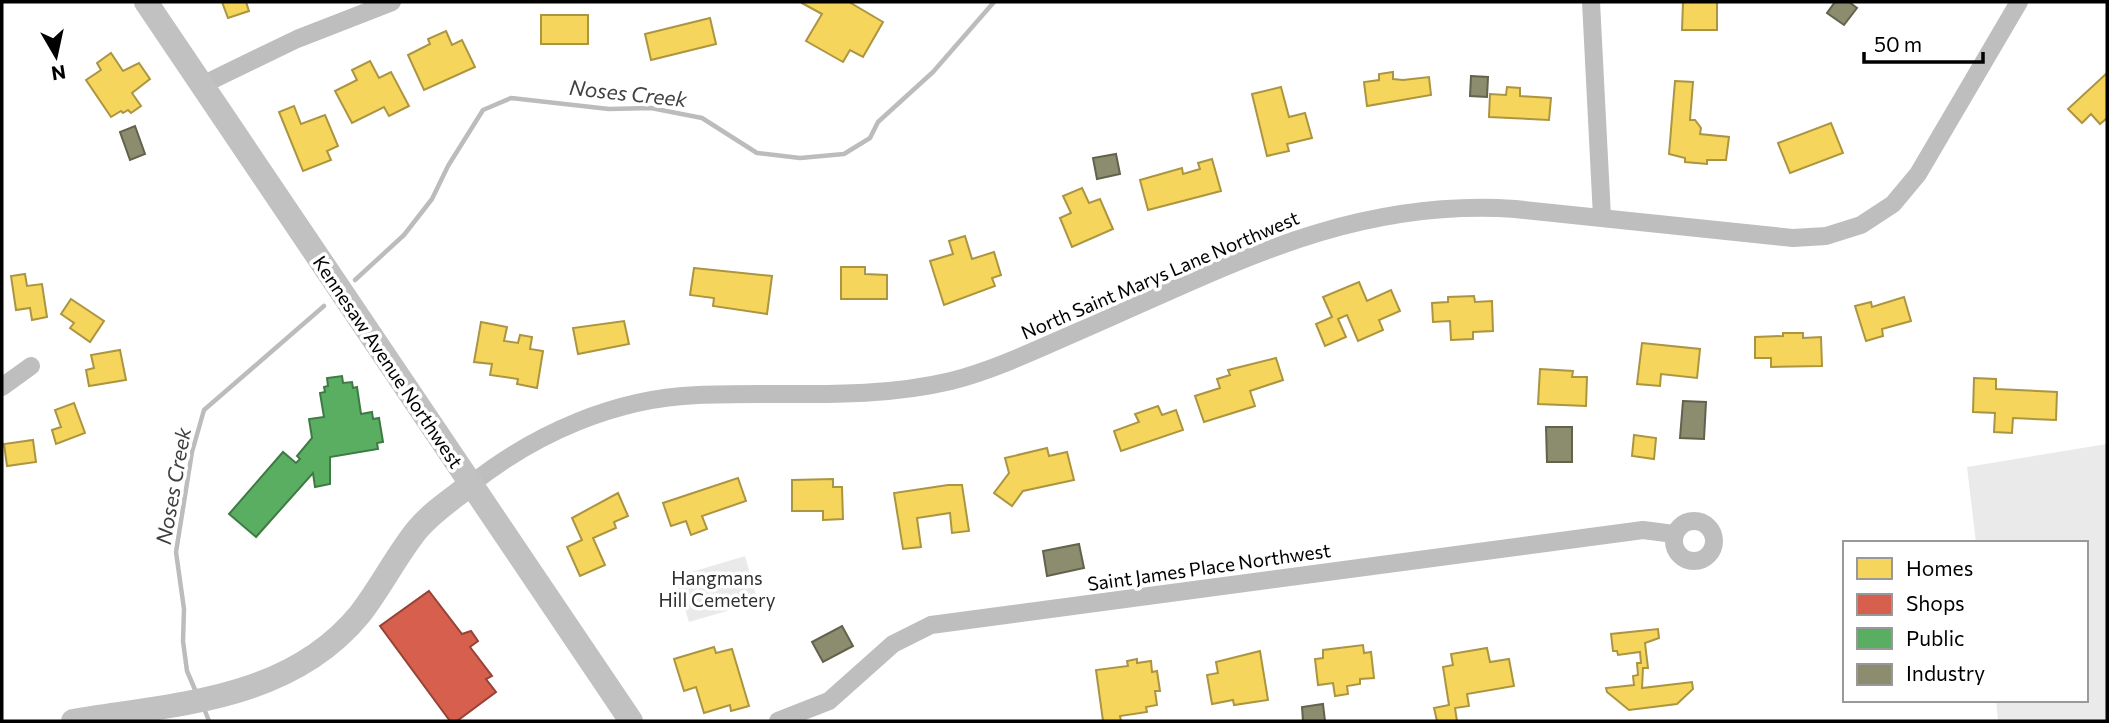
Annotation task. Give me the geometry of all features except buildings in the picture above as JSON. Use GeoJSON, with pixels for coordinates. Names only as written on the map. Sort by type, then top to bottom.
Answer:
{"type":"FeatureCollection","features":[{"type":"Feature","properties":{"kind":"street","name":"Kennesaw Avenue Northwest"},"geometry":{"type":"LineString","coordinates":[[146,2],[200,86],[631,721]]}},
{"type":"Feature","properties":{"kind":"street"},"geometry":{"type":"LineString","coordinates":[[200,86],[297,39],[392,2]]}},
{"type":"Feature","properties":{"kind":"street"},"geometry":{"type":"LineString","coordinates":[[1591,2],[1602,216]]}},
{"type":"Feature","properties":{"kind":"street","name":"North Saint Marys Lane Northwest"},"geometry":{"type":"LineString","coordinates":[[470,485],[560,429],[630,404],[696,395],[876,394],[918,388],[978,373],[1276,245],[1361,220],[1408,211],[1474,206],[1602,216],[1793,238],[1826,236],[1861,225],[1893,204],[1919,174],[2020,2]]}},
{"type":"Feature","properties":{"kind":"street"},"geometry":{"type":"LineString","coordinates":[[2,387],[31,366]]}},
{"type":"Feature","properties":{"kind":"street"},"geometry":{"type":"LineString","coordinates":[[73,721],[202,701],[241,692],[275,678],[305,661],[359,615],[419,527],[470,485]]}},
{"type":"Feature","properties":{"kind":"street","name":"Saint James Place Northwest"},"geometry":{"type":"LineString","coordinates":[[778,721],[829,701],[892,644],[932,625],[1643,530],[1674,534]]}},
{"type":"Feature","properties":{"kind":"green space"},"geometry":{"type":"Polygon","coordinates":[[[2107,444],[2107,721],[1998,721],[1996,702],[2088,702],[2088,541],[1976,541],[1967,467],[2107,444]]]}},
{"type":"Feature","properties":{"kind":"green space","name":"Hangmans Hill Cemetery"},"geometry":{"type":"Polygon","coordinates":[[[745,556],[758,602],[689,622],[675,577],[745,556]]]}},
{"type":"Feature","properties":{"kind":"waterway","name":"Noses Creek"},"geometry":{"type":"LineString","coordinates":[[355,280],[404,235],[432,199],[448,166],[483,110],[511,98],[609,109],[651,108],[702,118],[757,153],[800,158],[844,154],[870,138],[878,122],[933,72],[994,2]]}},
{"type":"Feature","properties":{"kind":"waterway","name":"Noses Creek"},"geometry":{"type":"LineString","coordinates":[[196,692],[187,671],[183,641],[184,609],[176,552],[192,452],[204,410],[324,306]]}},
{"type":"Feature","properties":{"kind":"waterway","name":"Noses Creek"},"geometry":{"type":"LineString","coordinates":[[203,706],[209,721]]}}]}
